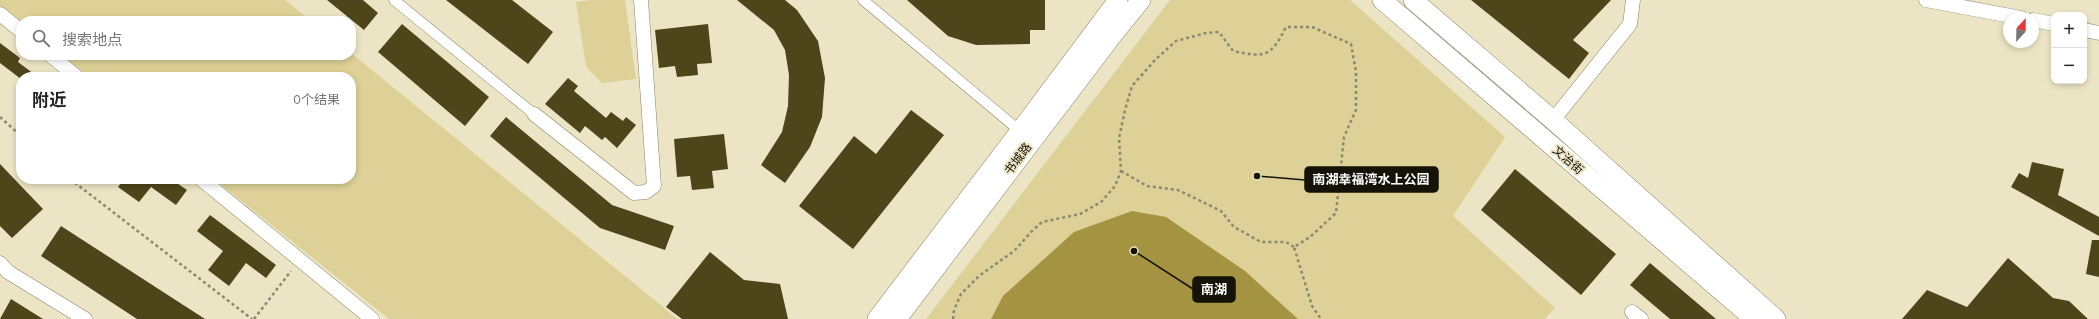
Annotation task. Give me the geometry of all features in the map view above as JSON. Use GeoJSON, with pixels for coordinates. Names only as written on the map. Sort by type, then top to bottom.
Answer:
{"type":"FeatureCollection","features":[{"type":"Feature","properties":{"kind":"main road","name":"书城路"},"geometry":{"type":"LineString","coordinates":[[876,319],[1118,0]]}},
{"type":"Feature","properties":{"kind":"main road","name":"书城路"},"geometry":{"type":"LineString","coordinates":[[897,319],[1115,32],[1141,0]]}},
{"type":"Feature","properties":{"kind":"main road","name":"文治街"},"geometry":{"type":"LineString","coordinates":[[1382,0],[1754,319]]}},
{"type":"Feature","properties":{"kind":"main road","name":"文治街"},"geometry":{"type":"LineString","coordinates":[[1413,0],[1553,120],[1776,319]]}},
{"type":"Feature","properties":{"kind":"street"},"geometry":{"type":"LineString","coordinates":[[394,0],[634,193],[646,192],[654,186],[641,0]]}},
{"type":"Feature","properties":{"kind":"street"},"geometry":{"type":"LineString","coordinates":[[863,0],[1020,131]]}},
{"type":"Feature","properties":{"kind":"street"},"geometry":{"type":"LineString","coordinates":[[1553,120],[1630,24],[1634,0]]}},
{"type":"Feature","properties":{"kind":"street"},"geometry":{"type":"LineString","coordinates":[[1926,0],[2003,15]]}},
{"type":"Feature","properties":{"kind":"street"},"geometry":{"type":"LineString","coordinates":[[0,14],[16,27]]}},
{"type":"Feature","properties":{"kind":"street"},"geometry":{"type":"LineString","coordinates":[[2039,21],[2051,23]]}},
{"type":"Feature","properties":{"kind":"street"},"geometry":{"type":"LineString","coordinates":[[2087,31],[2099,33]]}},
{"type":"Feature","properties":{"kind":"street"},"geometry":{"type":"LineString","coordinates":[[56,60],[71,72]]}},
{"type":"Feature","properties":{"kind":"street"},"geometry":{"type":"LineString","coordinates":[[208,184],[372,319]]}},
{"type":"Feature","properties":{"kind":"street"},"geometry":{"type":"LineString","coordinates":[[0,263],[8,272],[85,319]]}},
{"type":"Feature","properties":{"kind":"path"},"geometry":{"type":"LineString","coordinates":[[953,319],[954,310],[961,294],[979,276],[1014,251],[1042,222],[1080,214],[1101,202],[1115,186],[1121,171],[1119,138],[1132,86],[1156,59],[1176,41],[1206,33],[1219,32],[1233,51],[1257,56],[1276,47],[1286,27],[1312,27],[1351,44],[1356,72],[1356,110],[1344,137],[1336,214],[1310,237],[1294,247]]}},
{"type":"Feature","properties":{"kind":"path"},"geometry":{"type":"LineString","coordinates":[[0,117],[16,131]]}},
{"type":"Feature","properties":{"kind":"path"},"geometry":{"type":"LineString","coordinates":[[1121,171],[1147,186],[1178,190],[1221,211],[1234,227],[1260,242],[1286,242],[1294,247],[1312,306],[1321,319]]}},
{"type":"Feature","properties":{"kind":"path"},"geometry":{"type":"LineString","coordinates":[[77,184],[253,319],[300,259]]}},
{"type":"Feature","properties":{"kind":"shaded area"},"geometry":{"type":"Polygon","coordinates":[[[0,0],[285,0],[305,16],[16,16],[16,21],[0,8],[0,0]]]}},
{"type":"Feature","properties":{"kind":"shaded area"},"geometry":{"type":"Polygon","coordinates":[[[591,0],[625,0],[636,79],[602,83],[586,67],[576,2],[591,0]]]}},
{"type":"Feature","properties":{"kind":"shaded area"},"geometry":{"type":"Polygon","coordinates":[[[1170,0],[1350,0],[1505,137],[1453,216],[1555,308],[1545,319],[926,319],[1170,0]]]}},
{"type":"Feature","properties":{"kind":"shaded area"},"geometry":{"type":"Polygon","coordinates":[[[356,57],[677,319],[389,319],[220,184],[356,184],[356,72],[80,72],[65,60],[356,60],[356,57]]]}},
{"type":"Feature","properties":{"kind":"shaded area"},"geometry":{"type":"Polygon","coordinates":[[[1132,211],[1166,217],[1245,271],[1298,319],[991,319],[1003,296],[1074,232],[1132,211]]]}},
{"type":"Feature","properties":{"kind":"building"},"geometry":{"type":"Polygon","coordinates":[[[327,0],[363,0],[378,13],[364,30],[356,24],[356,16],[347,16],[327,0]]]}},
{"type":"Feature","properties":{"kind":"building"},"geometry":{"type":"Polygon","coordinates":[[[446,0],[512,0],[553,32],[528,64],[446,0]]]}},
{"type":"Feature","properties":{"kind":"building"},"geometry":{"type":"Polygon","coordinates":[[[737,0],[785,0],[797,10],[818,41],[825,78],[822,117],[810,147],[785,183],[761,165],[782,132],[788,106],[789,75],[785,50],[774,30],[737,0]]]}},
{"type":"Feature","properties":{"kind":"building"},"geometry":{"type":"Polygon","coordinates":[[[907,0],[1045,0],[1045,30],[1030,30],[1030,44],[976,45],[948,36],[907,0]]]}},
{"type":"Feature","properties":{"kind":"building"},"geometry":{"type":"Polygon","coordinates":[[[1471,0],[1611,0],[1573,40],[1589,53],[1569,79],[1471,0]]]}},
{"type":"Feature","properties":{"kind":"building"},"geometry":{"type":"Polygon","coordinates":[[[402,24],[489,97],[465,126],[378,52],[402,24]]]}},
{"type":"Feature","properties":{"kind":"building"},"geometry":{"type":"Polygon","coordinates":[[[708,24],[712,63],[697,64],[698,75],[677,77],[675,66],[659,68],[655,30],[708,24]]]}},
{"type":"Feature","properties":{"kind":"building"},"geometry":{"type":"Polygon","coordinates":[[[0,43],[16,55],[16,60],[19,60],[18,62],[31,72],[16,72],[16,75],[0,63],[0,43]]]}},
{"type":"Feature","properties":{"kind":"building"},"geometry":{"type":"Polygon","coordinates":[[[568,78],[578,86],[574,91],[606,118],[611,112],[623,121],[626,117],[636,125],[617,148],[605,137],[602,140],[585,126],[580,133],[545,104],[568,78]]]}},
{"type":"Feature","properties":{"kind":"building"},"geometry":{"type":"Polygon","coordinates":[[[911,110],[944,135],[853,249],[799,206],[854,136],[876,154],[911,110]]]}},
{"type":"Feature","properties":{"kind":"building"},"geometry":{"type":"Polygon","coordinates":[[[506,117],[612,205],[674,226],[665,250],[600,228],[490,136],[506,117]]]}},
{"type":"Feature","properties":{"kind":"building"},"geometry":{"type":"Polygon","coordinates":[[[724,134],[728,169],[712,171],[714,188],[692,190],[690,176],[677,177],[674,139],[724,134]]]}},
{"type":"Feature","properties":{"kind":"building"},"geometry":{"type":"Polygon","coordinates":[[[2032,162],[2064,169],[2058,195],[2099,217],[2099,236],[2011,187],[2019,173],[2028,178],[2032,162]]]}},
{"type":"Feature","properties":{"kind":"building"},"geometry":{"type":"Polygon","coordinates":[[[0,164],[16,181],[16,184],[19,184],[43,209],[12,238],[0,226],[0,164]]]}},
{"type":"Feature","properties":{"kind":"building"},"geometry":{"type":"Polygon","coordinates":[[[1515,169],[1616,254],[1581,295],[1481,210],[1515,169]]]}},
{"type":"Feature","properties":{"kind":"building"},"geometry":{"type":"Polygon","coordinates":[[[120,184],[178,184],[187,190],[176,205],[151,187],[139,202],[118,187],[120,184]]]}},
{"type":"Feature","properties":{"kind":"building"},"geometry":{"type":"Polygon","coordinates":[[[210,215],[276,265],[266,278],[246,263],[229,286],[208,270],[223,251],[197,231],[210,215]]]}},
{"type":"Feature","properties":{"kind":"building"},"geometry":{"type":"Polygon","coordinates":[[[61,226],[205,319],[137,319],[41,256],[61,226]]]}},
{"type":"Feature","properties":{"kind":"building"},"geometry":{"type":"Polygon","coordinates":[[[2092,240],[2099,240],[2099,277],[2086,274],[2092,240]]]}},
{"type":"Feature","properties":{"kind":"building"},"geometry":{"type":"Polygon","coordinates":[[[710,252],[744,280],[780,284],[788,319],[682,319],[666,307],[710,252]]]}},
{"type":"Feature","properties":{"kind":"building"},"geometry":{"type":"Polygon","coordinates":[[[2008,258],[2053,298],[2069,301],[2088,319],[1902,319],[1927,290],[1967,307],[2008,258]]]}},
{"type":"Feature","properties":{"kind":"building"},"geometry":{"type":"Polygon","coordinates":[[[1650,263],[1716,319],[1670,319],[1630,285],[1650,263]]]}},
{"type":"Feature","properties":{"kind":"building"},"geometry":{"type":"Polygon","coordinates":[[[11,299],[43,319],[0,319],[11,299]]]}},
{"type":"Feature","properties":{"kind":"place","name":"南湖幸福湾水上公园"},"geometry":{"type":"Point","coordinates":[1257,176]}},
{"type":"Feature","properties":{"kind":"place","name":"南湖"},"geometry":{"type":"Point","coordinates":[1134,251]}}]}
